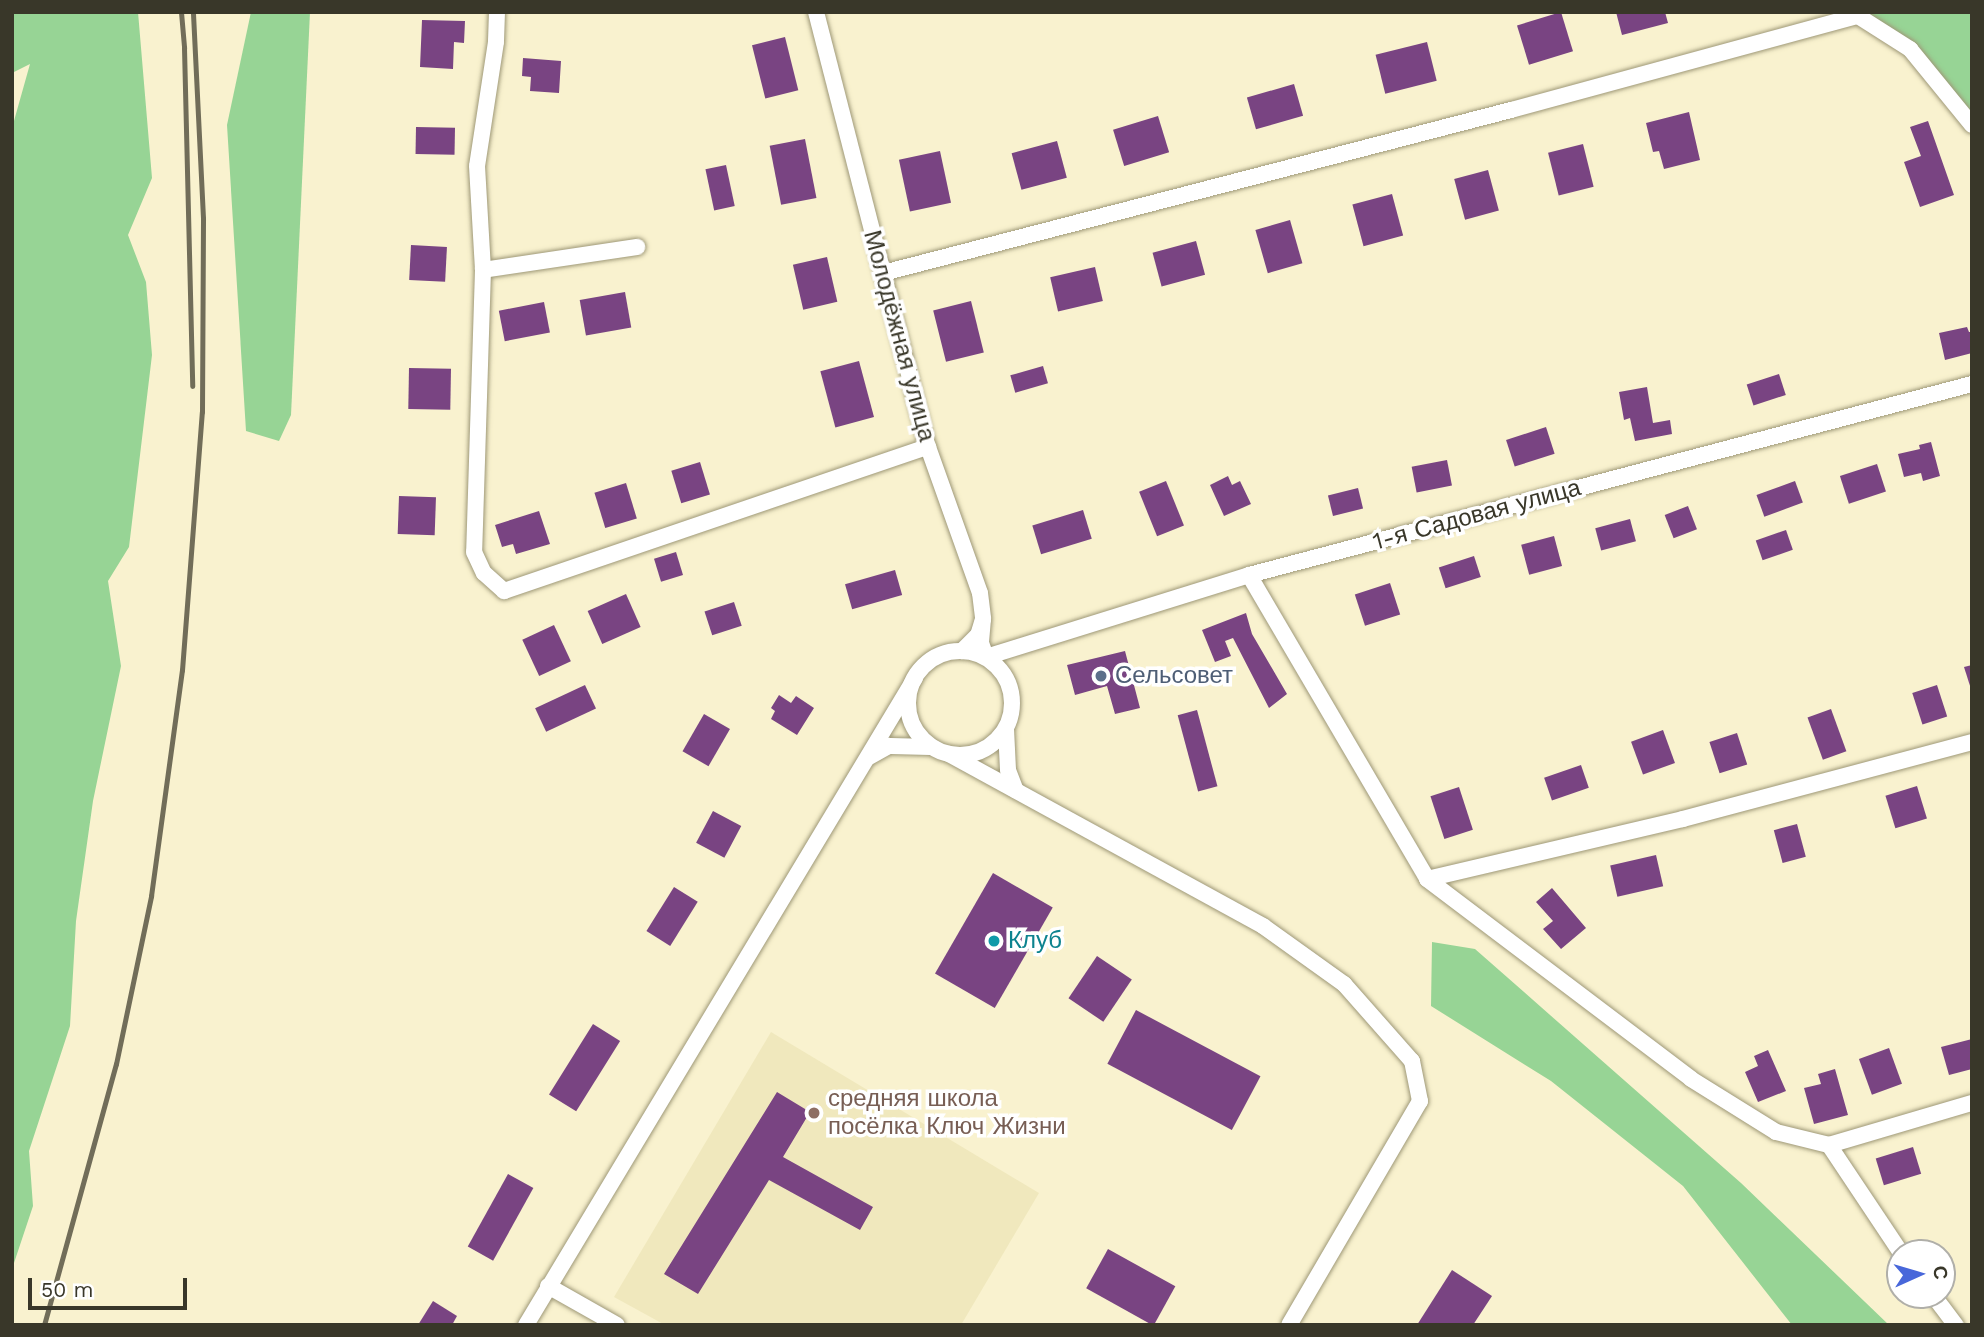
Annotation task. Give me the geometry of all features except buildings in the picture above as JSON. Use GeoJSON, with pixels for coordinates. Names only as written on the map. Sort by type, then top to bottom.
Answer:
{"type":"FeatureCollection","features":[{"type":"Feature","properties":{"kind":"street"},"geometry":{"type":"LineString","coordinates":[[497,12],[496,42],[478,166],[483,270],[474,552],[484,573],[504,590],[928,447]]}},
{"type":"Feature","properties":{"kind":"street","name":"Молодёжная улица"},"geometry":{"type":"LineString","coordinates":[[816,12],[928,447],[980,593],[983,619],[981,643],[986,657]]}},
{"type":"Feature","properties":{"kind":"street"},"geometry":{"type":"LineString","coordinates":[[883,273],[1511,110],[1858,14],[1910,49],[1972,125]]}},
{"type":"Feature","properties":{"kind":"street"},"geometry":{"type":"LineString","coordinates":[[483,270],[637,247]]}},
{"type":"Feature","properties":{"kind":"street","name":"1-я Садовая улица"},"geometry":{"type":"LineString","coordinates":[[986,657],[1249,575],[1972,384]]}},
{"type":"Feature","properties":{"kind":"street"},"geometry":{"type":"LineString","coordinates":[[1249,575],[1427,879],[1691,1079],[1776,1132],[1829,1145],[1972,1103]]}},
{"type":"Feature","properties":{"kind":"street"},"geometry":{"type":"LineString","coordinates":[[962,651],[978,635],[983,619]]}},
{"type":"Feature","properties":{"kind":"street"},"geometry":{"type":"LineString","coordinates":[[526,1325],[915,678],[936,656],[962,651],[986,657],[1002,671],[1012,698],[1006,729],[1008,770],[1016,791]]}},
{"type":"Feature","properties":{"kind":"street"},"geometry":{"type":"LineString","coordinates":[[915,678],[909,695],[911,726],[932,747]]}},
{"type":"Feature","properties":{"kind":"street"},"geometry":{"type":"LineString","coordinates":[[949,754],[978,752],[994,743],[1006,729]]}},
{"type":"Feature","properties":{"kind":"street"},"geometry":{"type":"LineString","coordinates":[[1427,879],[1682,819],[1972,742]]}},
{"type":"Feature","properties":{"kind":"street"},"geometry":{"type":"LineString","coordinates":[[866,758],[889,746],[932,747],[949,754],[1263,926],[1344,984],[1412,1061],[1420,1101],[1294,1323]]}},
{"type":"Feature","properties":{"kind":"street"},"geometry":{"type":"LineString","coordinates":[[1829,1145],[1892,1239]]}},
{"type":"Feature","properties":{"kind":"street"},"geometry":{"type":"LineString","coordinates":[[548,1286],[617,1325]]}},
{"type":"Feature","properties":{"kind":"street"},"geometry":{"type":"LineString","coordinates":[[1944,1309],[1956,1325]]}},
{"type":"Feature","properties":{"kind":"shaded area","name":"средняя школа посёлка Ключ Жизни"},"geometry":{"type":"Polygon","coordinates":[[[771,1032],[1039,1193],[961,1325],[665,1325],[614,1297],[771,1032]]]}},
{"type":"Feature","properties":{"kind":"green space"},"geometry":{"type":"Polygon","coordinates":[[[12,12],[138,12],[152,178],[128,235],[146,282],[152,355],[129,547],[108,581],[121,666],[93,801],[76,921],[70,1026],[29,1151],[33,1206],[12,1269],[12,128],[30,64],[12,73],[12,12]]]}},
{"type":"Feature","properties":{"kind":"green space"},"geometry":{"type":"Polygon","coordinates":[[[251,12],[310,12],[291,415],[279,441],[246,431],[227,125],[251,12]]]}},
{"type":"Feature","properties":{"kind":"green space"},"geometry":{"type":"Polygon","coordinates":[[[1857,12],[1972,12],[1972,125],[1910,49],[1857,12]]]}},
{"type":"Feature","properties":{"kind":"green space"},"geometry":{"type":"Polygon","coordinates":[[[1432,942],[1475,949],[1741,1183],[1889,1325],[1792,1325],[1683,1186],[1551,1081],[1431,1006],[1432,942]]]}},
{"type":"Feature","properties":{"kind":"railway"},"geometry":{"type":"LineString","coordinates":[[181,12],[192,386]]}},
{"type":"Feature","properties":{"kind":"railway"},"geometry":{"type":"LineString","coordinates":[[44,1325],[116,1064],[151,896],[182,670],[202,412],[203,218],[193,12]]}},
{"type":"Feature","properties":{"kind":"place","name":"Сельсовет"},"geometry":{"type":"Point","coordinates":[1101,676]}},
{"type":"Feature","properties":{"kind":"place","name":"Клуб"},"geometry":{"type":"Point","coordinates":[994,941]}},
{"type":"Feature","properties":{"kind":"place","name":"средняя школа посёлка Ключ Жизни"},"geometry":{"type":"Point","coordinates":[814,1113]}}]}
